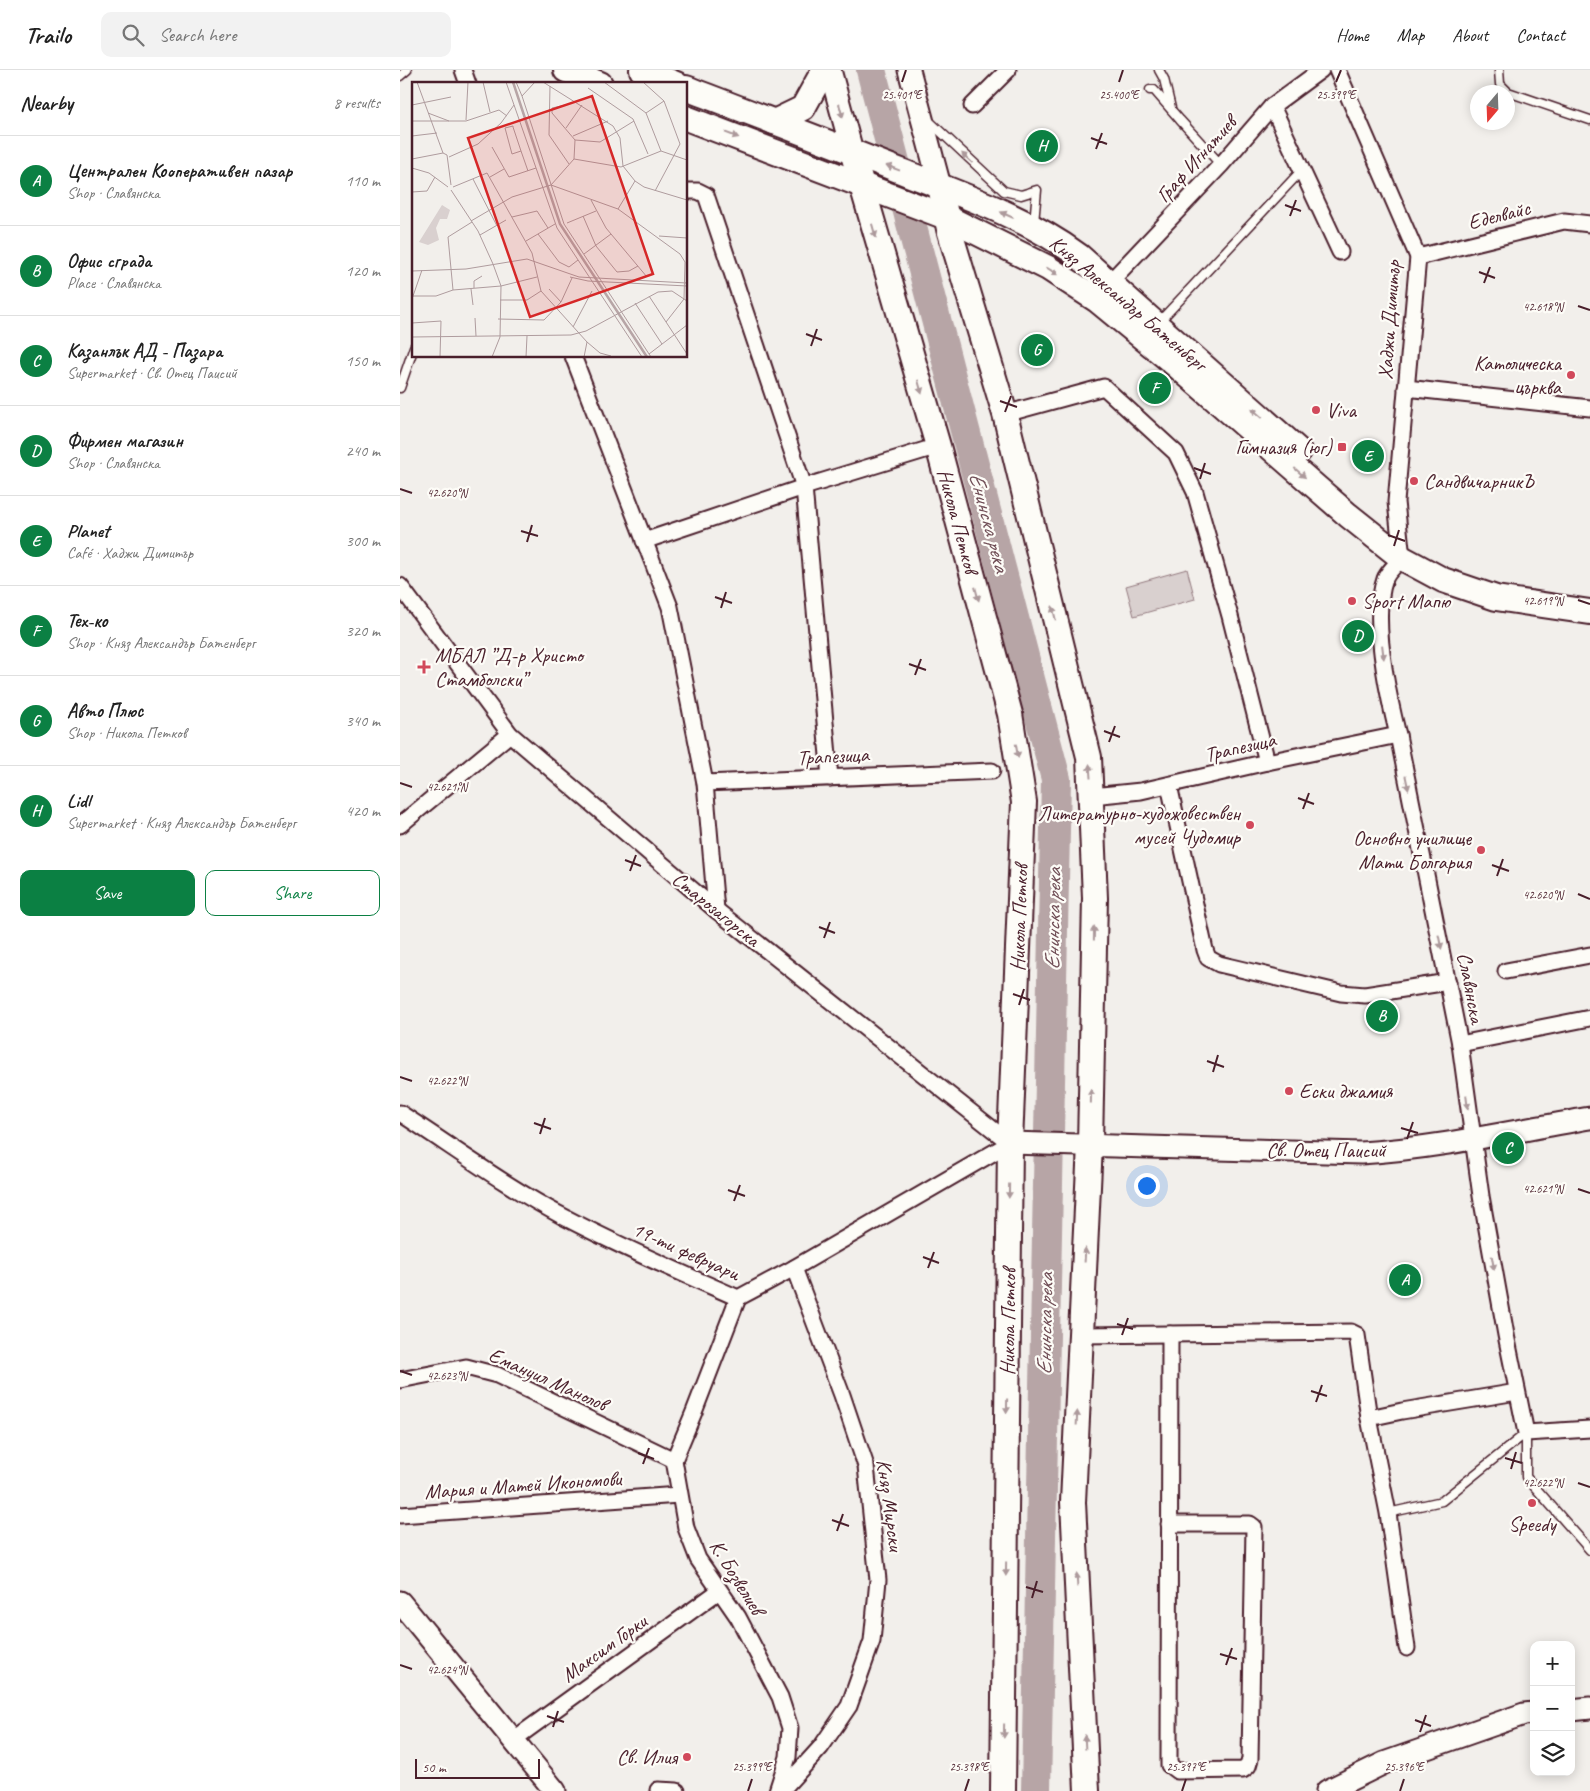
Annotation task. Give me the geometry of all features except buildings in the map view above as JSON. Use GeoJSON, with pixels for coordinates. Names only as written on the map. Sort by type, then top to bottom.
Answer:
{"type":"FeatureCollection","features":[{"type":"Feature","properties":{"kind":"main road"},"geometry":{"type":"LineString","coordinates":[[566,70],[595,82]]}},
{"type":"Feature","properties":{"kind":"main road"},"geometry":{"type":"LineString","coordinates":[[642,70],[671,82]]}},
{"type":"Feature","properties":{"kind":"main road"},"geometry":{"type":"LineString","coordinates":[[774,122],[803,108],[824,70]]}},
{"type":"Feature","properties":{"kind":"main road","name":"Княз Александър Батенберг"},"geometry":{"type":"LineString","coordinates":[[688,89],[940,186],[1057,240],[1079,256],[1360,504],[1402,558]]}},
{"type":"Feature","properties":{"kind":"main road","name":"Княз Александър Батенберг"},"geometry":{"type":"LineString","coordinates":[[688,119],[936,214],[1048,268],[1097,300],[1176,365],[1348,515],[1402,558],[1442,580],[1496,598],[1590,612]]}},
{"type":"Feature","properties":{"kind":"main road","name":"Никола Петков"},"geometry":{"type":"LineString","coordinates":[[860,155],[861,184],[938,446],[1010,714],[1024,802],[1003,1791]]}},
{"type":"Feature","properties":{"kind":"main road"},"geometry":{"type":"LineString","coordinates":[[940,186],[936,214],[1004,414],[1089,757],[1095,898],[1083,1144],[1081,1335],[1073,1502],[1087,1791]]}},
{"type":"Feature","properties":{"kind":"street"},"geometry":{"type":"LineString","coordinates":[[463,70],[467,82]]}},
{"type":"Feature","properties":{"kind":"street","name":"Никола Петков"},"geometry":{"type":"LineString","coordinates":[[830,70],[860,155]]}},
{"type":"Feature","properties":{"kind":"street"},"geometry":{"type":"LineString","coordinates":[[909,70],[940,186]]}},
{"type":"Feature","properties":{"kind":"street"},"geometry":{"type":"LineString","coordinates":[[972,106],[1008,70]]}},
{"type":"Feature","properties":{"kind":"street","name":"Граф Игнатиев"},"geometry":{"type":"LineString","coordinates":[[1109,283],[1221,165],[1272,106],[1321,70]]}},
{"type":"Feature","properties":{"kind":"street","name":"Хаджи Димитър"},"geometry":{"type":"LineString","coordinates":[[1337,70],[1418,257],[1396,502],[1402,558]]}},
{"type":"Feature","properties":{"kind":"street"},"geometry":{"type":"LineString","coordinates":[[1272,106],[1340,252]]}},
{"type":"Feature","properties":{"kind":"street"},"geometry":{"type":"LineString","coordinates":[[688,191],[698,191],[706,195],[804,486],[830,778]]}},
{"type":"Feature","properties":{"kind":"street","name":"Еделвайс"},"geometry":{"type":"LineString","coordinates":[[1418,257],[1564,221],[1590,224]]}},
{"type":"Feature","properties":{"kind":"street"},"geometry":{"type":"LineString","coordinates":[[574,358],[670,607],[705,783],[716,910]]}},
{"type":"Feature","properties":{"kind":"street"},"geometry":{"type":"LineString","coordinates":[[1004,414],[1104,386],[1176,452],[1196,492],[1267,762]]}},
{"type":"Feature","properties":{"kind":"street"},"geometry":{"type":"LineString","coordinates":[[1406,388],[1590,408]]}},
{"type":"Feature","properties":{"kind":"street"},"geometry":{"type":"LineString","coordinates":[[644,541],[804,486],[938,446]]}},
{"type":"Feature","properties":{"kind":"street","name":"Славянска"},"geometry":{"type":"LineString","coordinates":[[1402,558],[1385,577],[1378,613],[1388,695],[1398,735],[1460,1044],[1480,1196],[1526,1432]]}},
{"type":"Feature","properties":{"kind":"street","name":"Старозагорска"},"geometry":{"type":"LineString","coordinates":[[400,586],[510,734],[716,910],[1018,1143]]}},
{"type":"Feature","properties":{"kind":"street"},"geometry":{"type":"LineString","coordinates":[[400,825],[510,734]]}},
{"type":"Feature","properties":{"kind":"street","name":"Трапезица"},"geometry":{"type":"LineString","coordinates":[[1092,796],[1141,791],[1267,762],[1398,735]]}},
{"type":"Feature","properties":{"kind":"street","name":"Трапезица"},"geometry":{"type":"LineString","coordinates":[[705,783],[992,771]]}},
{"type":"Feature","properties":{"kind":"street"},"geometry":{"type":"LineString","coordinates":[[1169,785],[1208,958],[1219,964],[1342,993],[1365,995],[1448,982]]}},
{"type":"Feature","properties":{"kind":"street"},"geometry":{"type":"LineString","coordinates":[[1506,971],[1590,955]]}},
{"type":"Feature","properties":{"kind":"street"},"geometry":{"type":"LineString","coordinates":[[1460,1044],[1590,1018]]}},
{"type":"Feature","properties":{"kind":"street","name":"19-ти февруари"},"geometry":{"type":"LineString","coordinates":[[400,1113],[563,1217],[641,1256],[738,1298],[1018,1143]]}},
{"type":"Feature","properties":{"kind":"street","name":"Св. Отец Паисий"},"geometry":{"type":"LineString","coordinates":[[1083,1144],[1361,1153],[1384,1152],[1472,1139],[1590,1118]]}},
{"type":"Feature","properties":{"kind":"street"},"geometry":{"type":"LineString","coordinates":[[1018,1143],[1083,1144]]}},
{"type":"Feature","properties":{"kind":"street","name":"Княз Мирски"},"geometry":{"type":"LineString","coordinates":[[779,1791],[821,1747],[849,1706],[872,1641],[878,1580],[866,1466],[842,1395],[794,1268]]}},
{"type":"Feature","properties":{"kind":"street"},"geometry":{"type":"LineString","coordinates":[[674,1460],[738,1298]]}},
{"type":"Feature","properties":{"kind":"street"},"geometry":{"type":"LineString","coordinates":[[1081,1335],[1352,1332],[1356,1335],[1369,1418],[1388,1513],[1407,1648]]}},
{"type":"Feature","properties":{"kind":"street"},"geometry":{"type":"LineString","coordinates":[[1170,1334],[1169,1765],[1177,1771],[1243,1770],[1248,1766],[1250,1759],[1254,1528],[1250,1524],[1170,1524]]}},
{"type":"Feature","properties":{"kind":"street","name":"Емануил Манолов"},"geometry":{"type":"LineString","coordinates":[[400,1380],[466,1367],[497,1375],[674,1460]]}},
{"type":"Feature","properties":{"kind":"street"},"geometry":{"type":"LineString","coordinates":[[1369,1418],[1517,1392]]}},
{"type":"Feature","properties":{"kind":"street"},"geometry":{"type":"LineString","coordinates":[[1526,1432],[1590,1429]]}},
{"type":"Feature","properties":{"kind":"street","name":"К. Бозвелиев"},"geometry":{"type":"LineString","coordinates":[[674,1460],[686,1528],[698,1559],[738,1617],[776,1689],[790,1728],[788,1757],[779,1791]]}},
{"type":"Feature","properties":{"kind":"street","name":"Мария и Матей Икономови"},"geometry":{"type":"LineString","coordinates":[[400,1515],[679,1494]]}},
{"type":"Feature","properties":{"kind":"street","name":"Максим Горки"},"geometry":{"type":"LineString","coordinates":[[513,1740],[719,1591]]}},
{"type":"Feature","properties":{"kind":"street"},"geometry":{"type":"LineString","coordinates":[[400,1602],[555,1791]]}},
{"type":"Feature","properties":{"kind":"street"},"geometry":{"type":"LineString","coordinates":[[1575,1710],[1590,1708]]}},
{"type":"Feature","properties":{"kind":"street"},"geometry":{"type":"LineString","coordinates":[[1327,1791],[1384,1763],[1530,1713]]}},
{"type":"Feature","properties":{"kind":"street"},"geometry":{"type":"LineString","coordinates":[[658,1790],[676,1791]]}},
{"type":"Feature","properties":{"kind":"lane"},"geometry":{"type":"LineString","coordinates":[[400,76],[407,70]]}},
{"type":"Feature","properties":{"kind":"lane"},"geometry":{"type":"LineString","coordinates":[[1159,70],[1164,79],[1172,110]]}},
{"type":"Feature","properties":{"kind":"lane"},"geometry":{"type":"LineString","coordinates":[[1499,70],[1500,84],[1508,92],[1590,120]]}},
{"type":"Feature","properties":{"kind":"lane"},"geometry":{"type":"LineString","coordinates":[[1150,90],[1154,90],[1221,165]]}},
{"type":"Feature","properties":{"kind":"lane"},"geometry":{"type":"LineString","coordinates":[[921,112],[1004,191],[1021,194],[1037,190],[1034,228]]}},
{"type":"Feature","properties":{"kind":"lane"},"geometry":{"type":"LineString","coordinates":[[1156,325],[1302,170]]}},
{"type":"Feature","properties":{"kind":"lane"},"geometry":{"type":"LineString","coordinates":[[400,388],[412,352]]}},
{"type":"Feature","properties":{"kind":"lane"},"geometry":{"type":"LineString","coordinates":[[1388,1513],[1442,1501],[1526,1432]]}},
{"type":"Feature","properties":{"kind":"lane"},"geometry":{"type":"LineString","coordinates":[[1526,1432],[1526,1478],[1590,1550]]}},
{"type":"Feature","properties":{"kind":"shaded area"},"geometry":{"type":"Polygon","coordinates":[[[1187,569],[1195,599],[1134,616],[1126,586],[1187,569]]]}},
{"type":"Feature","properties":{"kind":"waterway","name":"Енинска река"},"geometry":{"type":"LineString","coordinates":[[871,70],[1056,779],[1036,1791]]}},
{"type":"Feature","properties":{"kind":"place","name":"Lidl"},"geometry":{"type":"Point","coordinates":[1042,146]}},
{"type":"Feature","properties":{"kind":"place","name":"Авто Плюс"},"geometry":{"type":"Point","coordinates":[1037,350]}},
{"type":"Feature","properties":{"kind":"place","name":"Католическа църква"},"geometry":{"type":"Point","coordinates":[1571,375]}},
{"type":"Feature","properties":{"kind":"place","name":"Тех-ко"},"geometry":{"type":"Point","coordinates":[1155,388]}},
{"type":"Feature","properties":{"kind":"place","name":"Viva"},"geometry":{"type":"Point","coordinates":[1316,410]}},
{"type":"Feature","properties":{"kind":"place","name":"Гимназия (юг)"},"geometry":{"type":"Point","coordinates":[1342,447]}},
{"type":"Feature","properties":{"kind":"place","name":"Planet"},"geometry":{"type":"Point","coordinates":[1368,456]}},
{"type":"Feature","properties":{"kind":"place","name":"СандвичарникЪ"},"geometry":{"type":"Point","coordinates":[1414,481]}},
{"type":"Feature","properties":{"kind":"place","name":"Sport Мапю"},"geometry":{"type":"Point","coordinates":[1352,601]}},
{"type":"Feature","properties":{"kind":"place","name":"Фирмен магазин"},"geometry":{"type":"Point","coordinates":[1358,636]}},
{"type":"Feature","properties":{"kind":"place","name":"МБАЛ ”Д-р Христо Стамболски”"},"geometry":{"type":"Point","coordinates":[424,667]}},
{"type":"Feature","properties":{"kind":"place","name":"Литературно-художовествен мусей Чудомир"},"geometry":{"type":"Point","coordinates":[1250,825]}},
{"type":"Feature","properties":{"kind":"place","name":"Основно училище Мати Болгария"},"geometry":{"type":"Point","coordinates":[1481,850]}},
{"type":"Feature","properties":{"kind":"place","name":"Офис сграда"},"geometry":{"type":"Point","coordinates":[1382,1016]}},
{"type":"Feature","properties":{"kind":"place","name":"Ески джамия"},"geometry":{"type":"Point","coordinates":[1289,1091]}},
{"type":"Feature","properties":{"kind":"place","name":"Казанлък АД - Пазара"},"geometry":{"type":"Point","coordinates":[1508,1148]}},
{"type":"Feature","properties":{"kind":"place","name":"Централен Кооперативен пазар"},"geometry":{"type":"Point","coordinates":[1405,1280]}},
{"type":"Feature","properties":{"kind":"place","name":"Speedy"},"geometry":{"type":"Point","coordinates":[1532,1503]}},
{"type":"Feature","properties":{"kind":"place","name":"Св. Илия"},"geometry":{"type":"Point","coordinates":[687,1757]}}]}
